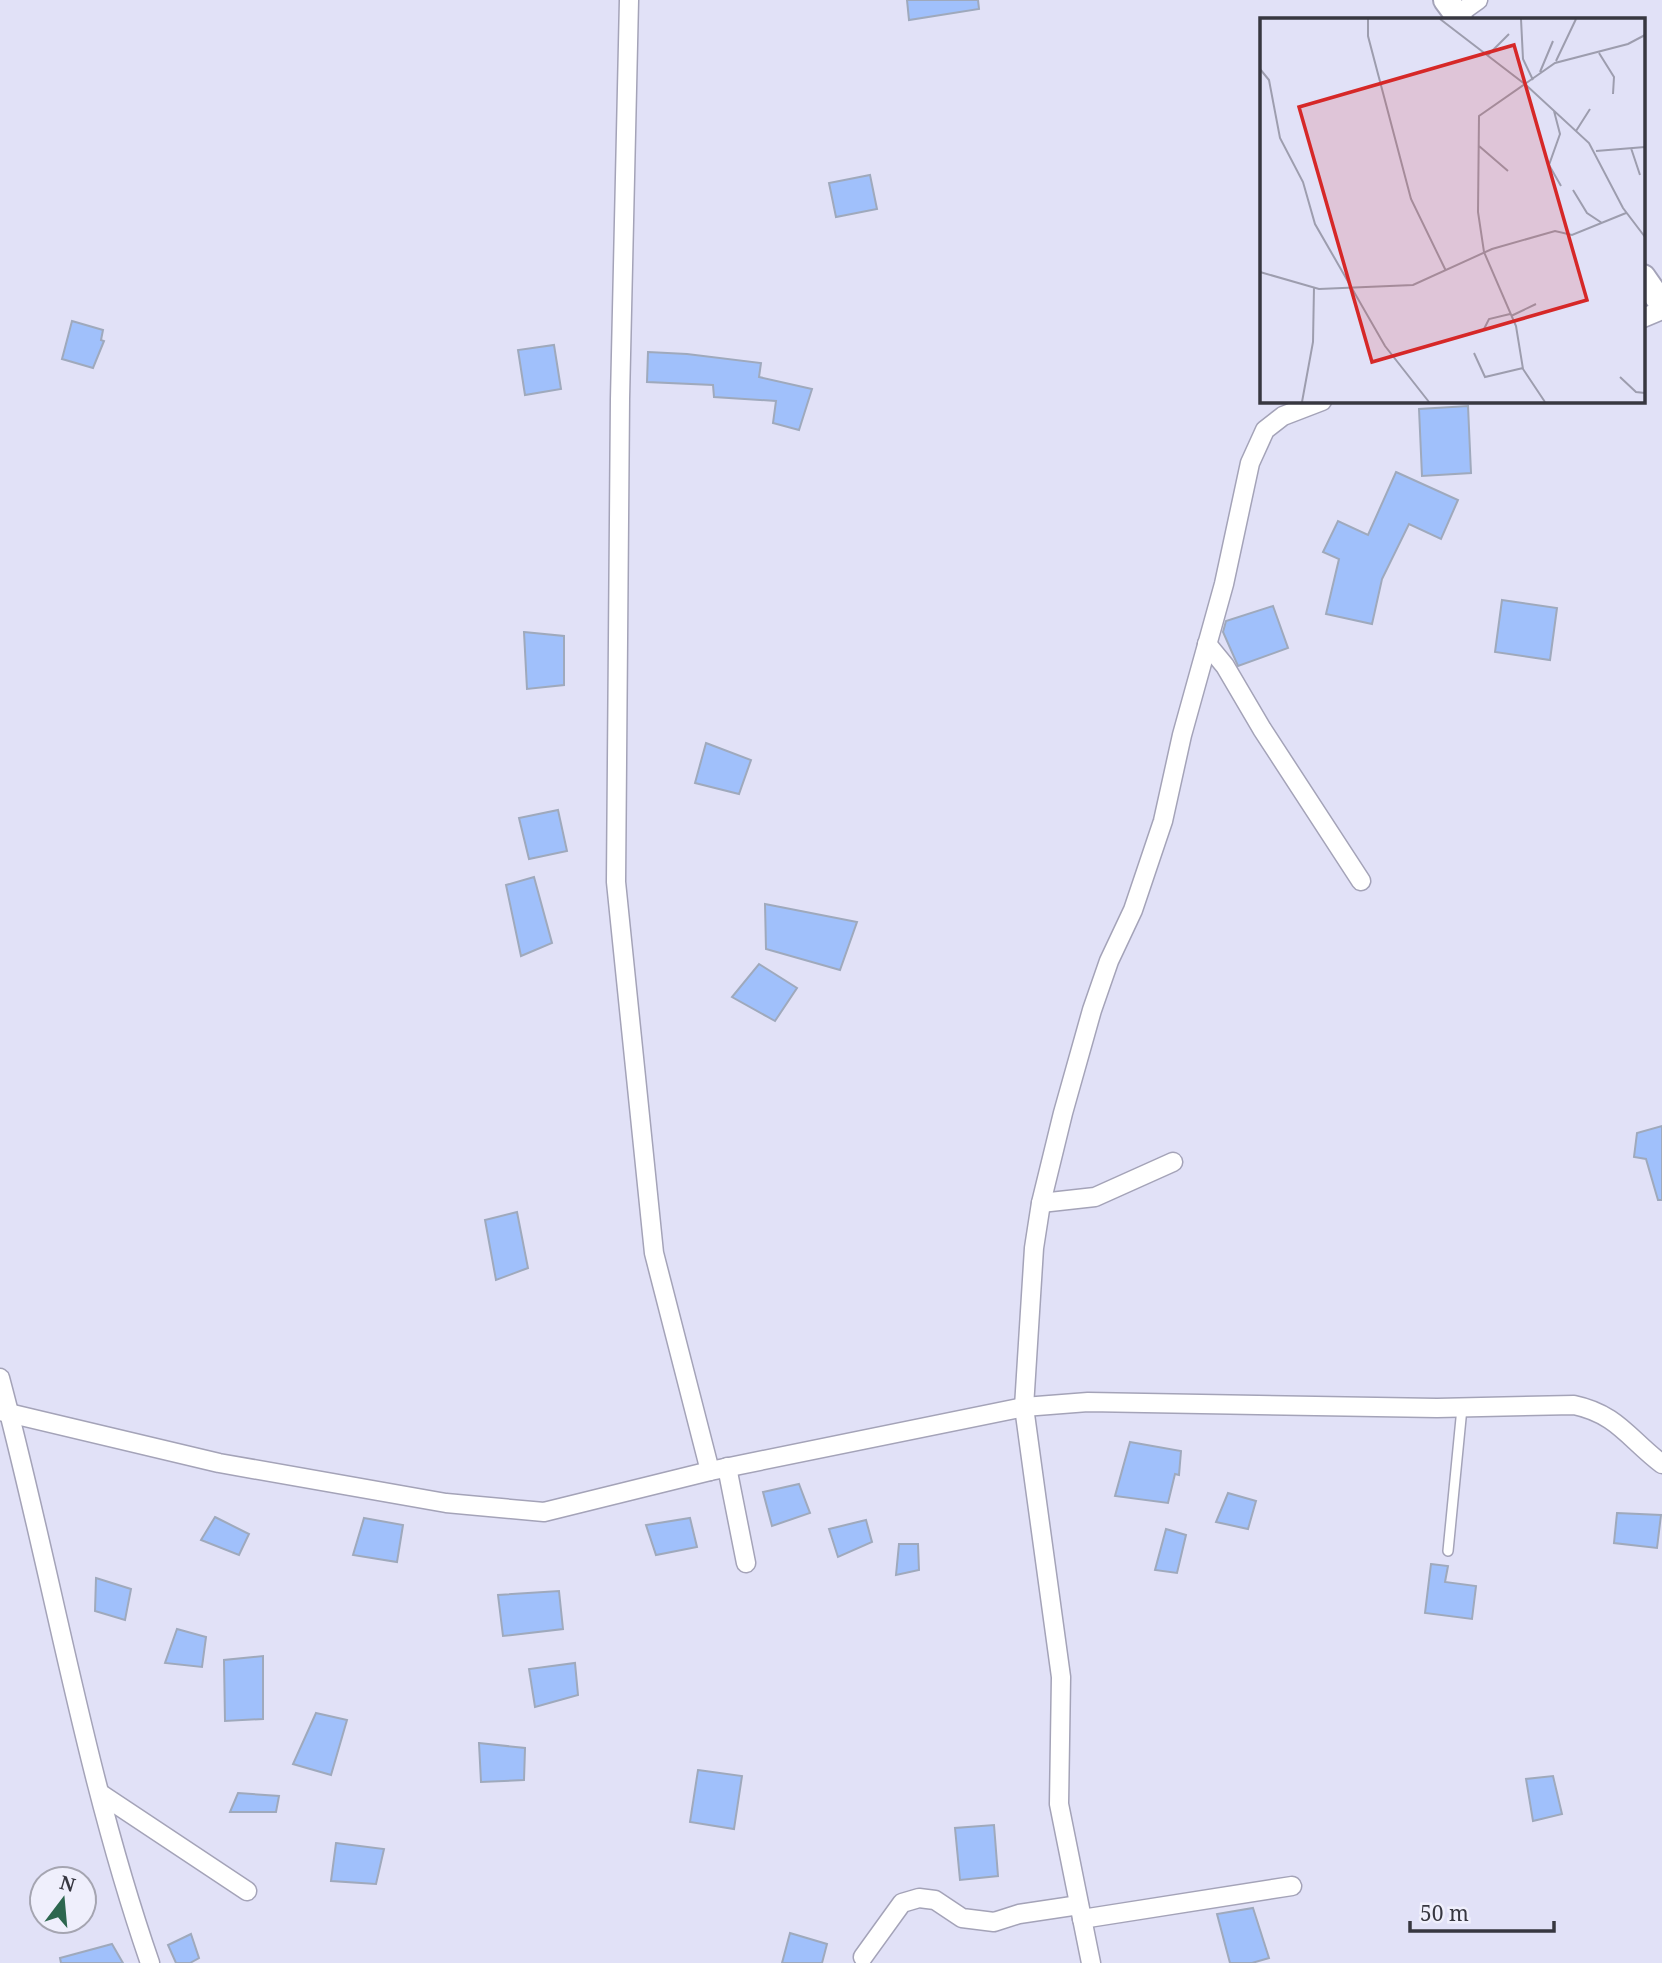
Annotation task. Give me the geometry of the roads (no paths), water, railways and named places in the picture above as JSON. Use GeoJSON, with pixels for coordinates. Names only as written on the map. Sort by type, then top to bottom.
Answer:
{"type":"FeatureCollection","features":[{"type":"Feature","properties":{"kind":"main road"},"geometry":{"type":"LineString","coordinates":[[1644,278],[1662,304]]}},
{"type":"Feature","properties":{"kind":"street"},"geometry":{"type":"LineString","coordinates":[[629,0],[620,399],[615,882],[654,1253],[747,1563]]}},
{"type":"Feature","properties":{"kind":"street"},"geometry":{"type":"LineString","coordinates":[[1454,11],[1478,0]]}},
{"type":"Feature","properties":{"kind":"street"},"geometry":{"type":"LineString","coordinates":[[1644,318],[1662,310]]}},
{"type":"Feature","properties":{"kind":"street"},"geometry":{"type":"LineString","coordinates":[[1091,1963],[1059,1804],[1061,1677],[1024,1408],[1034,1248],[1041,1203],[1092,1010],[1149,867],[1224,584],[1250,463],[1265,430],[1275,422],[1320,402]]}},
{"type":"Feature","properties":{"kind":"street"},"geometry":{"type":"LineString","coordinates":[[1207,644],[1225,666],[1262,729],[1361,881]]}},
{"type":"Feature","properties":{"kind":"street"},"geometry":{"type":"LineString","coordinates":[[1041,1203],[1095,1197],[1173,1161]]}},
{"type":"Feature","properties":{"kind":"street"},"geometry":{"type":"LineString","coordinates":[[0,1378],[5,1412],[101,1794],[124,1881],[150,1963]]}},
{"type":"Feature","properties":{"kind":"street"},"geometry":{"type":"LineString","coordinates":[[5,1412],[219,1463],[446,1503],[544,1512],[718,1469],[1024,1408],[1088,1402],[1462,1408],[1574,1405],[1595,1409],[1614,1420],[1662,1464]]}},
{"type":"Feature","properties":{"kind":"street"},"geometry":{"type":"LineString","coordinates":[[101,1794],[247,1891]]}},
{"type":"Feature","properties":{"kind":"street"},"geometry":{"type":"LineString","coordinates":[[863,1956],[902,1903],[919,1898],[935,1900],[962,1918],[993,1922],[1019,1913],[1080,1912],[1292,1886]]}},
{"type":"Feature","properties":{"kind":"lane"},"geometry":{"type":"LineString","coordinates":[[1448,1551],[1462,1408]]}}]}
